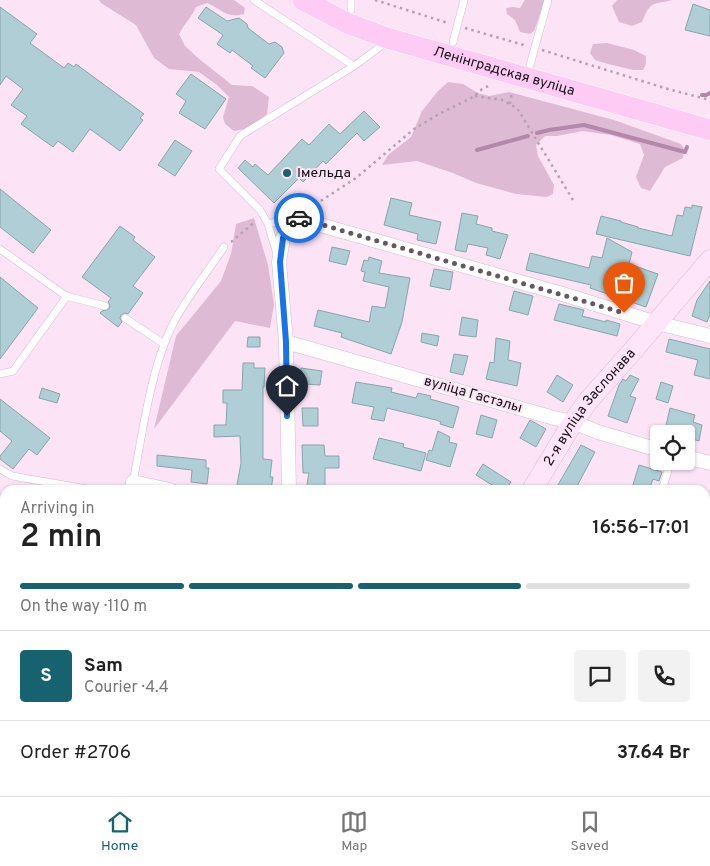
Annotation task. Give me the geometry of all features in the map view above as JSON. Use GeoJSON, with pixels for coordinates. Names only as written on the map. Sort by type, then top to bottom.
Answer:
{"type":"FeatureCollection","features":[{"type":"Feature","properties":{"kind":"main road","name":"Ленінградская вуліца"},"geometry":{"type":"LineString","coordinates":[[304,0],[350,11]]}},
{"type":"Feature","properties":{"kind":"main road","name":"Ленінградская вуліца"},"geometry":{"type":"LineString","coordinates":[[330,0],[389,32],[451,49],[523,77],[710,130]]}},
{"type":"Feature","properties":{"kind":"main road","name":"Ленінградская вуліца"},"geometry":{"type":"LineString","coordinates":[[523,77],[710,116]]}},
{"type":"Feature","properties":{"kind":"main road","name":"2-я вуліца Заслонава"},"geometry":{"type":"LineString","coordinates":[[535,485],[588,401],[710,260]]}},
{"type":"Feature","properties":{"kind":"street"},"geometry":{"type":"LineString","coordinates":[[289,485],[286,342],[280,262],[283,238],[289,225],[296,218],[559,293],[656,323],[710,336]]}},
{"type":"Feature","properties":{"kind":"street","name":"вуліца Гастэлы"},"geometry":{"type":"LineString","coordinates":[[286,342],[544,416],[573,422],[598,432],[650,447]]}},
{"type":"Feature","properties":{"kind":"street"},"geometry":{"type":"LineString","coordinates":[[695,459],[710,463]]}},
{"type":"Feature","properties":{"kind":"lane"},"geometry":{"type":"LineString","coordinates":[[254,0],[354,66]]}},
{"type":"Feature","properties":{"kind":"lane"},"geometry":{"type":"LineString","coordinates":[[451,49],[464,0]]}},
{"type":"Feature","properties":{"kind":"lane"},"geometry":{"type":"LineString","coordinates":[[523,77],[548,0]]}},
{"type":"Feature","properties":{"kind":"lane"},"geometry":{"type":"LineString","coordinates":[[280,262],[268,224],[263,216],[218,169],[240,136],[354,66],[380,47],[389,32]]}},
{"type":"Feature","properties":{"kind":"lane"},"geometry":{"type":"LineString","coordinates":[[268,224],[296,218]]}},
{"type":"Feature","properties":{"kind":"lane"},"geometry":{"type":"LineString","coordinates":[[132,485],[156,370],[164,344],[175,320],[224,247]]}},
{"type":"Feature","properties":{"kind":"lane"},"geometry":{"type":"LineString","coordinates":[[0,250],[67,296],[105,306]]}},
{"type":"Feature","properties":{"kind":"lane"},"geometry":{"type":"LineString","coordinates":[[0,374],[13,371],[67,296]]}},
{"type":"Feature","properties":{"kind":"lane"},"geometry":{"type":"LineString","coordinates":[[125,318],[164,344]]}},
{"type":"Feature","properties":{"kind":"lane"},"geometry":{"type":"LineString","coordinates":[[0,469],[12,476],[64,485]]}},
{"type":"Feature","properties":{"kind":"lane"},"geometry":{"type":"LineString","coordinates":[[664,485],[668,470]]}},
{"type":"Feature","properties":{"kind":"path"},"geometry":{"type":"LineString","coordinates":[[510,104],[523,77]]}},
{"type":"Feature","properties":{"kind":"path"},"geometry":{"type":"LineString","coordinates":[[296,218],[356,178],[414,129],[438,114],[475,96],[478,91],[493,83]]}},
{"type":"Feature","properties":{"kind":"path"},"geometry":{"type":"LineString","coordinates":[[475,96],[502,100],[517,108],[573,200]]}},
{"type":"Feature","properties":{"kind":"path"},"geometry":{"type":"LineString","coordinates":[[224,247],[263,216]]}},
{"type":"Feature","properties":{"kind":"shaded area"},"geometry":{"type":"Polygon","coordinates":[[[99,0],[234,0],[245,8],[244,14],[233,15],[224,13],[207,3],[196,7],[179,34],[185,46],[232,85],[252,86],[269,97],[267,114],[250,128],[234,131],[225,124],[223,117],[229,97],[217,85],[199,72],[169,69],[154,58],[136,25],[99,0]]]}},
{"type":"Feature","properties":{"kind":"shaded area"},"geometry":{"type":"Polygon","coordinates":[[[525,0],[545,0],[534,31],[530,34],[520,32],[515,20],[507,14],[506,8],[520,8],[525,0]]]}},
{"type":"Feature","properties":{"kind":"shaded area"},"geometry":{"type":"Polygon","coordinates":[[[617,0],[673,0],[656,3],[650,7],[642,22],[632,26],[619,22],[612,6],[617,0]]]}},
{"type":"Feature","properties":{"kind":"shaded area"},"geometry":{"type":"Polygon","coordinates":[[[607,43],[634,50],[646,56],[646,64],[643,70],[633,70],[595,60],[590,53],[593,44],[607,43]]]}},
{"type":"Feature","properties":{"kind":"shaded area"},"geometry":{"type":"Polygon","coordinates":[[[448,82],[463,84],[478,93],[489,96],[509,92],[614,120],[681,144],[684,149],[683,158],[665,167],[650,191],[641,188],[636,177],[644,155],[640,144],[611,135],[583,131],[557,136],[545,136],[536,145],[538,156],[554,185],[553,194],[547,197],[516,194],[476,183],[417,161],[382,165],[388,155],[411,137],[422,111],[448,82]]]}},
{"type":"Feature","properties":{"kind":"shaded area"},"geometry":{"type":"Polygon","coordinates":[[[254,218],[268,265],[274,304],[270,328],[235,321],[154,429],[176,336],[221,281],[231,254],[236,224],[254,218]]]}},
{"type":"Feature","properties":{"kind":"building"},"geometry":{"type":"Polygon","coordinates":[[[693,4],[710,10],[710,36],[685,30],[693,4]]]}},
{"type":"Feature","properties":{"kind":"building"},"geometry":{"type":"Polygon","coordinates":[[[0,7],[37,34],[30,43],[64,68],[68,63],[74,67],[76,64],[144,114],[140,118],[143,120],[120,151],[90,129],[73,152],[58,141],[53,147],[21,124],[27,116],[11,105],[23,89],[6,76],[0,85],[0,7]]]}},
{"type":"Feature","properties":{"kind":"building"},"geometry":{"type":"Polygon","coordinates":[[[206,7],[227,21],[239,18],[247,24],[248,28],[269,44],[275,42],[282,47],[284,53],[265,78],[232,50],[230,53],[217,44],[223,35],[198,18],[206,7]]]}},
{"type":"Feature","properties":{"kind":"building"},"geometry":{"type":"Polygon","coordinates":[[[191,74],[226,99],[205,129],[179,113],[186,101],[176,94],[191,74]]]}},
{"type":"Feature","properties":{"kind":"building"},"geometry":{"type":"Polygon","coordinates":[[[364,111],[380,127],[364,141],[357,133],[326,164],[323,161],[303,182],[299,178],[274,203],[238,168],[245,160],[253,167],[255,164],[268,175],[302,139],[309,145],[329,124],[340,134],[364,111]]]}},
{"type":"Feature","properties":{"kind":"building"},"geometry":{"type":"Polygon","coordinates":[[[175,140],[192,151],[175,176],[158,165],[175,140]]]}},
{"type":"Feature","properties":{"kind":"building"},"geometry":{"type":"Polygon","coordinates":[[[0,189],[51,230],[33,253],[0,227],[0,189]]]}},
{"type":"Feature","properties":{"kind":"building"},"geometry":{"type":"Polygon","coordinates":[[[391,198],[412,203],[409,215],[441,222],[436,244],[417,240],[418,234],[384,225],[391,198]]]}},
{"type":"Feature","properties":{"kind":"building"},"geometry":{"type":"Polygon","coordinates":[[[692,205],[702,207],[690,256],[596,234],[601,216],[638,228],[672,236],[677,215],[683,216],[685,207],[692,208],[692,205]]]}},
{"type":"Feature","properties":{"kind":"building"},"geometry":{"type":"Polygon","coordinates":[[[462,213],[478,216],[476,224],[508,235],[500,259],[486,255],[488,248],[468,244],[466,252],[455,250],[462,213]]]}},
{"type":"Feature","properties":{"kind":"building"},"geometry":{"type":"Polygon","coordinates":[[[120,226],[135,237],[133,240],[155,257],[133,286],[143,293],[128,314],[121,315],[122,322],[118,327],[100,313],[109,309],[110,305],[108,302],[111,298],[82,277],[120,226]]]}},
{"type":"Feature","properties":{"kind":"building"},"geometry":{"type":"Polygon","coordinates":[[[607,238],[632,252],[629,264],[658,274],[646,307],[590,288],[591,285],[526,270],[530,253],[589,268],[592,256],[602,258],[607,238]]]}},
{"type":"Feature","properties":{"kind":"building"},"geometry":{"type":"Polygon","coordinates":[[[332,247],[350,251],[346,265],[329,261],[332,247]]]}},
{"type":"Feature","properties":{"kind":"building"},"geometry":{"type":"Polygon","coordinates":[[[369,257],[382,261],[379,273],[410,278],[402,322],[391,354],[341,337],[342,333],[314,326],[318,310],[369,322],[372,306],[385,308],[389,287],[363,281],[365,272],[361,271],[364,260],[368,261],[369,257]]]}},
{"type":"Feature","properties":{"kind":"building"},"geometry":{"type":"Polygon","coordinates":[[[434,269],[453,272],[450,290],[430,286],[434,269]]]}},
{"type":"Feature","properties":{"kind":"building"},"geometry":{"type":"Polygon","coordinates":[[[0,277],[38,308],[0,359],[0,277]]]}},
{"type":"Feature","properties":{"kind":"building"},"geometry":{"type":"Polygon","coordinates":[[[710,281],[710,314],[707,322],[692,316],[697,300],[710,281]]]}},
{"type":"Feature","properties":{"kind":"building"},"geometry":{"type":"Polygon","coordinates":[[[514,291],[533,296],[528,315],[509,310],[514,291]]]}},
{"type":"Feature","properties":{"kind":"building"},"geometry":{"type":"Polygon","coordinates":[[[559,304],[584,310],[582,316],[620,324],[617,336],[554,320],[559,304]]]}},
{"type":"Feature","properties":{"kind":"building"},"geometry":{"type":"Polygon","coordinates":[[[462,317],[478,320],[476,337],[459,335],[462,317]]]}},
{"type":"Feature","properties":{"kind":"building"},"geometry":{"type":"Polygon","coordinates":[[[422,333],[439,336],[437,346],[421,342],[422,333]]]}},
{"type":"Feature","properties":{"kind":"building"},"geometry":{"type":"Polygon","coordinates":[[[248,337],[260,337],[260,347],[247,347],[248,337]]]}},
{"type":"Feature","properties":{"kind":"building"},"geometry":{"type":"Polygon","coordinates":[[[496,338],[510,341],[508,360],[521,363],[517,386],[486,379],[490,362],[494,363],[496,338]]]}},
{"type":"Feature","properties":{"kind":"building"},"geometry":{"type":"Polygon","coordinates":[[[669,339],[710,349],[710,379],[694,375],[698,360],[666,352],[669,339]]]}},
{"type":"Feature","properties":{"kind":"building"},"geometry":{"type":"Polygon","coordinates":[[[454,354],[468,356],[463,375],[450,372],[454,354]]]}},
{"type":"Feature","properties":{"kind":"building"},"geometry":{"type":"Polygon","coordinates":[[[243,363],[254,363],[254,368],[265,368],[263,387],[263,459],[272,460],[270,477],[273,477],[272,485],[237,485],[241,463],[240,436],[214,437],[214,425],[226,425],[227,403],[223,403],[223,390],[242,390],[243,363]]]}},
{"type":"Feature","properties":{"kind":"building"},"geometry":{"type":"Polygon","coordinates":[[[301,368],[322,371],[320,385],[304,384],[304,380],[300,380],[301,368]]]}},
{"type":"Feature","properties":{"kind":"building"},"geometry":{"type":"Polygon","coordinates":[[[557,375],[573,385],[563,402],[547,392],[557,375]]]}},
{"type":"Feature","properties":{"kind":"building"},"geometry":{"type":"Polygon","coordinates":[[[630,375],[639,379],[630,396],[636,398],[627,423],[608,416],[619,385],[623,379],[626,381],[630,375]]]}},
{"type":"Feature","properties":{"kind":"building"},"geometry":{"type":"Polygon","coordinates":[[[356,382],[392,388],[391,392],[416,398],[418,393],[431,396],[430,399],[459,407],[453,428],[440,424],[441,422],[436,420],[387,408],[384,421],[371,419],[374,407],[352,403],[356,382]]]}},
{"type":"Feature","properties":{"kind":"building"},"geometry":{"type":"Polygon","coordinates":[[[661,382],[673,386],[668,403],[656,399],[661,382]]]}},
{"type":"Feature","properties":{"kind":"building"},"geometry":{"type":"Polygon","coordinates":[[[42,388],[60,394],[57,403],[39,398],[42,388]]]}},
{"type":"Feature","properties":{"kind":"building"},"geometry":{"type":"Polygon","coordinates":[[[0,399],[50,438],[37,455],[29,449],[13,469],[0,459],[0,456],[12,441],[0,431],[0,399]]]}},
{"type":"Feature","properties":{"kind":"building"},"geometry":{"type":"Polygon","coordinates":[[[302,408],[318,408],[318,426],[303,426],[302,408]]]}},
{"type":"Feature","properties":{"kind":"building"},"geometry":{"type":"Polygon","coordinates":[[[670,408],[695,415],[693,422],[702,425],[699,441],[695,440],[695,425],[666,425],[670,408]]]}},
{"type":"Feature","properties":{"kind":"building"},"geometry":{"type":"Polygon","coordinates":[[[481,415],[497,420],[492,438],[476,434],[481,415]]]}},
{"type":"Feature","properties":{"kind":"building"},"geometry":{"type":"Polygon","coordinates":[[[530,420],[546,429],[536,447],[520,438],[530,420]]]}},
{"type":"Feature","properties":{"kind":"building"},"geometry":{"type":"Polygon","coordinates":[[[438,431],[450,437],[449,442],[457,444],[450,467],[426,460],[429,450],[432,451],[438,431]]]}},
{"type":"Feature","properties":{"kind":"building"},"geometry":{"type":"Polygon","coordinates":[[[379,438],[404,444],[403,447],[426,453],[421,471],[373,459],[379,438]]]}},
{"type":"Feature","properties":{"kind":"building"},"geometry":{"type":"Polygon","coordinates":[[[302,445],[324,445],[325,456],[339,456],[339,468],[325,468],[325,485],[307,485],[309,473],[303,473],[302,445]]]}},
{"type":"Feature","properties":{"kind":"building"},"geometry":{"type":"Polygon","coordinates":[[[581,445],[595,452],[578,485],[558,485],[581,445]]]}},
{"type":"Feature","properties":{"kind":"building"},"geometry":{"type":"Polygon","coordinates":[[[157,455],[206,460],[206,468],[209,468],[207,484],[191,482],[192,470],[157,466],[157,455]]]}},
{"type":"Feature","properties":{"kind":"building"},"geometry":{"type":"Polygon","coordinates":[[[483,464],[511,482],[509,485],[492,485],[476,475],[483,464]]]}},
{"type":"Feature","properties":{"kind":"building"},"geometry":{"type":"Polygon","coordinates":[[[639,465],[650,468],[650,470],[662,472],[659,481],[653,479],[651,485],[633,485],[639,465]]]}},
{"type":"Feature","properties":{"kind":"waterway"},"geometry":{"type":"LineString","coordinates":[[702,95],[710,93]]}},
{"type":"Feature","properties":{"kind":"waterway"},"geometry":{"type":"LineString","coordinates":[[537,133],[584,125],[685,152],[687,147]]}},
{"type":"Feature","properties":{"kind":"waterway"},"geometry":{"type":"LineString","coordinates":[[477,150],[528,136]]}},
{"type":"Feature","properties":{"kind":"way so far"},"geometry":{"type":"LineString","coordinates":[[299,218],[624,313]]}},
{"type":"Feature","properties":{"kind":"place","name":"Імельда"},"geometry":{"type":"Point","coordinates":[287,173]}},
{"type":"Feature","properties":{"kind":"route"},"geometry":{"type":"LineString","coordinates":[[287,416],[286,342],[280,262],[283,238],[289,225],[296,218],[299,218]]}}]}
